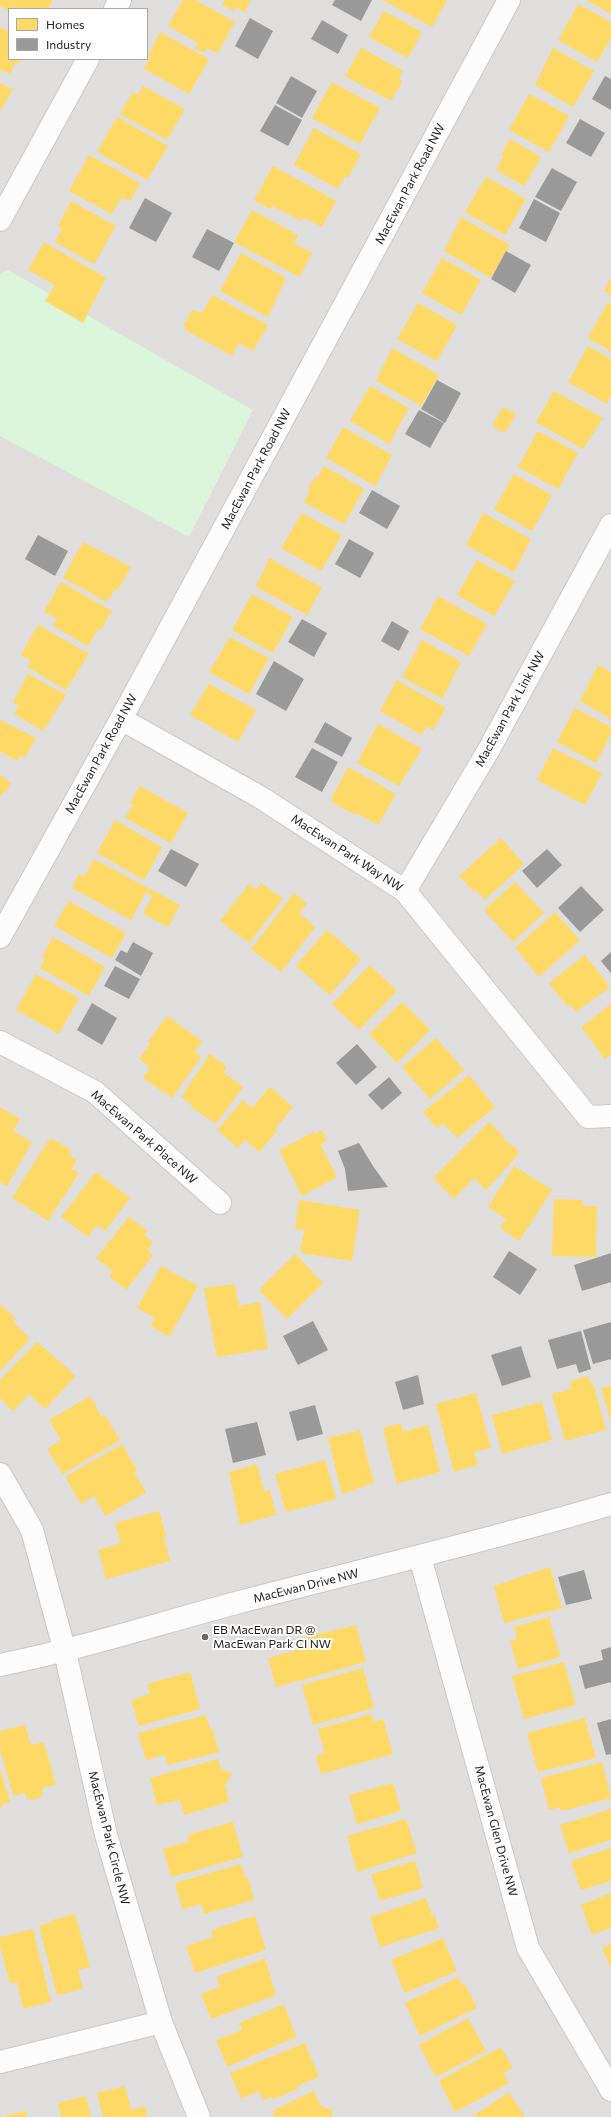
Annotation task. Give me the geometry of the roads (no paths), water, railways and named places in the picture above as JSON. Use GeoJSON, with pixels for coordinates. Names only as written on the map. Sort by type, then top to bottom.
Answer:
{"type":"FeatureCollection","features":[{"type":"Feature","properties":{"kind":"street","name":"MacEwan Park Road NW"},"geometry":{"type":"LineString","coordinates":[[0,937],[121,720],[509,0]]}},
{"type":"Feature","properties":{"kind":"street"},"geometry":{"type":"LineString","coordinates":[[0,220],[87,60]]}},
{"type":"Feature","properties":{"kind":"street","name":"MacEwan Park Link NW"},"geometry":{"type":"LineString","coordinates":[[405,891],[488,751],[611,525]]}},
{"type":"Feature","properties":{"kind":"street","name":"MacEwan Park Way NW"},"geometry":{"type":"LineString","coordinates":[[121,720],[260,797],[405,891],[588,1117],[611,1116]]}},
{"type":"Feature","properties":{"kind":"street","name":"MacEwan Park Place NW"},"geometry":{"type":"LineString","coordinates":[[0,1042],[95,1092],[220,1203]]}},
{"type":"Feature","properties":{"kind":"street"},"geometry":{"type":"LineString","coordinates":[[0,1474],[32,1530],[65,1652]]}},
{"type":"Feature","properties":{"kind":"street","name":"MacEwan Drive NW"},"geometry":{"type":"LineString","coordinates":[[0,1665],[65,1652],[236,1603],[420,1557],[611,1504]]}},
{"type":"Feature","properties":{"kind":"street","name":"MacEwan Glen Drive NW"},"geometry":{"type":"LineString","coordinates":[[420,1557],[528,1948],[611,2090]]}},
{"type":"Feature","properties":{"kind":"street","name":"MacEwan Park Circle NW"},"geometry":{"type":"LineString","coordinates":[[65,1652],[106,1835],[160,2022],[199,2117]]}},
{"type":"Feature","properties":{"kind":"street"},"geometry":{"type":"LineString","coordinates":[[0,2062],[160,2022]]}},
{"type":"Feature","properties":{"kind":"place","name":"EB MacEwan DR @ MacEwan Park CI NW"},"geometry":{"type":"Point","coordinates":[205,1637]}}]}
